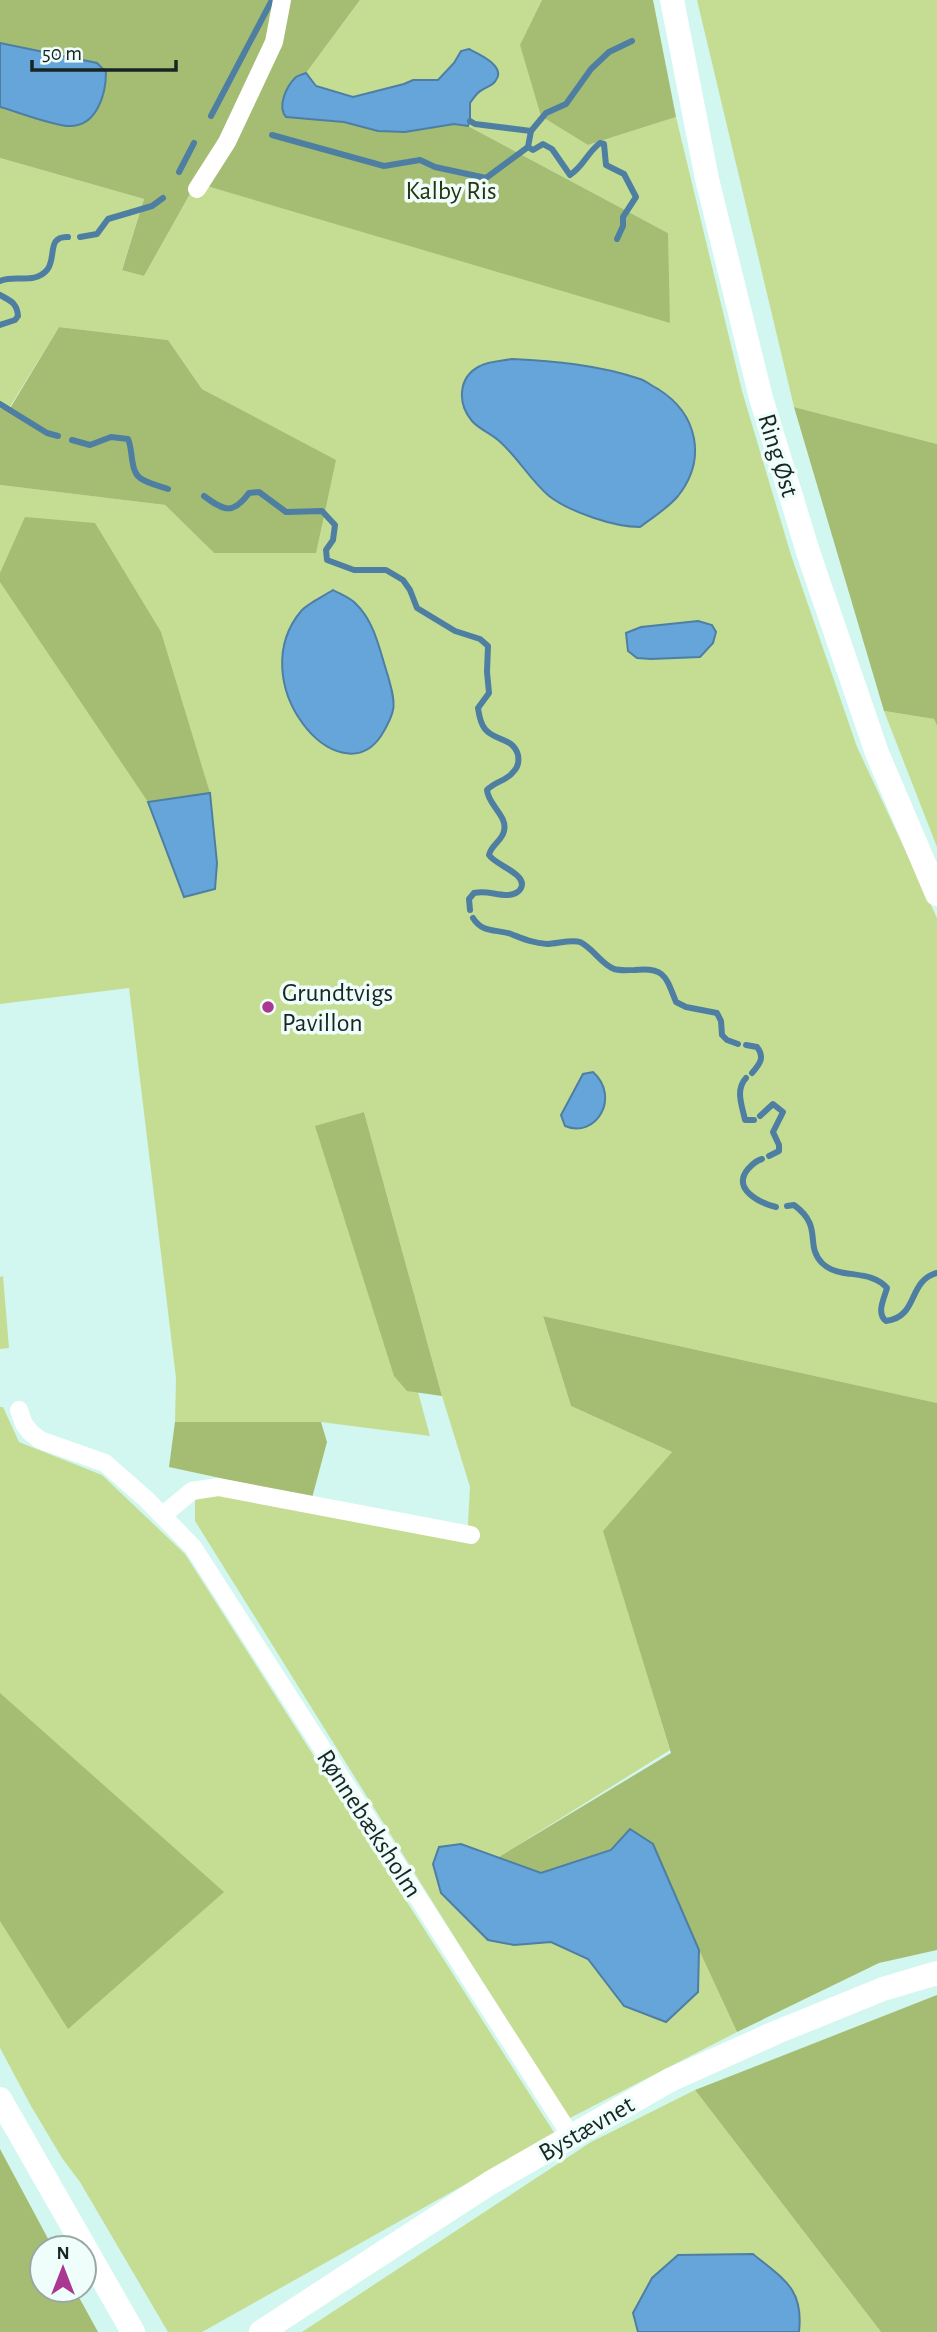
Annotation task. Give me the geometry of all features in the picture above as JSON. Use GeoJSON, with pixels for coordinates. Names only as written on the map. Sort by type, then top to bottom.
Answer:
{"type":"FeatureCollection","features":[{"type":"Feature","properties":{"kind":"street"},"geometry":{"type":"LineString","coordinates":[[197,190],[227,142],[274,42],[282,0]]}},
{"type":"Feature","properties":{"kind":"street","name":"Ring Øst"},"geometry":{"type":"LineString","coordinates":[[671,0],[707,179],[765,411],[809,555],[877,753],[937,894]]}},
{"type":"Feature","properties":{"kind":"street","name":"Rønnebæksholm"},"geometry":{"type":"LineString","coordinates":[[19,1410],[24,1424],[40,1440],[105,1464],[163,1515],[193,1547],[571,2136]]}},
{"type":"Feature","properties":{"kind":"street"},"geometry":{"type":"LineString","coordinates":[[163,1515],[192,1491],[218,1487],[471,1535]]}},
{"type":"Feature","properties":{"kind":"street","name":"Bystævnet"},"geometry":{"type":"LineString","coordinates":[[261,2332],[490,2183],[670,2080],[860,1999],[937,1973]]}},
{"type":"Feature","properties":{"kind":"street"},"geometry":{"type":"LineString","coordinates":[[0,2099],[133,2332]]}},
{"type":"Feature","properties":{"kind":"green space"},"geometry":{"type":"Polygon","coordinates":[[[0,0],[279,0],[275,23],[223,139],[144,276],[122,270],[144,199],[0,158],[0,0]]]}},
{"type":"Feature","properties":{"kind":"green space","name":"Kalby Ris"},"geometry":{"type":"Polygon","coordinates":[[[289,0],[360,0],[306,73],[296,77],[289,86],[282,108],[286,117],[344,122],[405,132],[454,124],[468,126],[668,233],[670,323],[200,184],[289,0]]]}},
{"type":"Feature","properties":{"kind":"green space"},"geometry":{"type":"Polygon","coordinates":[[[360,0],[542,0],[520,46],[588,145],[676,117],[742,391],[791,555],[857,747],[937,918],[937,1403],[543,1316],[571,1406],[672,1452],[604,1532],[670,1750],[497,1858],[460,1844],[439,1847],[433,1864],[441,1893],[514,1945],[551,1941],[588,1959],[624,2006],[698,1992],[699,1950],[737,2032],[568,2119],[195,1521],[195,1500],[218,1493],[467,1540],[470,1487],[442,1396],[364,1112],[343,1118],[430,1436],[321,1422],[175,1422],[176,1378],[129,988],[0,1004],[0,485],[165,505],[214,553],[335,460],[202,389],[168,340],[59,327],[8,410],[0,408],[0,158],[144,199],[122,269],[144,276],[195,185],[204,185],[408,244],[668,233],[468,126],[470,103],[480,90],[489,87],[461,51],[438,80],[413,80],[353,97],[316,86],[306,73],[360,0]]]}},
{"type":"Feature","properties":{"kind":"green space"},"geometry":{"type":"Polygon","coordinates":[[[542,0],[653,0],[676,117],[588,145],[541,116],[520,45],[542,0]]]}},
{"type":"Feature","properties":{"kind":"green space"},"geometry":{"type":"Polygon","coordinates":[[[697,0],[937,0],[937,444],[794,407],[697,0]]]}},
{"type":"Feature","properties":{"kind":"green space"},"geometry":{"type":"Polygon","coordinates":[[[59,327],[168,340],[202,389],[336,460],[316,553],[214,553],[165,505],[0,485],[0,408],[9,410],[59,327]]]}},
{"type":"Feature","properties":{"kind":"green space"},"geometry":{"type":"Polygon","coordinates":[[[794,407],[937,444],[937,726],[934,719],[884,711],[794,407]]]}},
{"type":"Feature","properties":{"kind":"green space"},"geometry":{"type":"Polygon","coordinates":[[[25,517],[95,523],[161,632],[210,793],[148,802],[0,582],[0,573],[25,517]]]}},
{"type":"Feature","properties":{"kind":"green space"},"geometry":{"type":"Polygon","coordinates":[[[884,711],[934,719],[937,726],[937,847],[884,711]]]}},
{"type":"Feature","properties":{"kind":"green space"},"geometry":{"type":"Polygon","coordinates":[[[364,1112],[442,1396],[407,1391],[394,1376],[315,1126],[364,1112]]]}},
{"type":"Feature","properties":{"kind":"green space"},"geometry":{"type":"Polygon","coordinates":[[[3,1276],[9,1348],[0,1349],[0,1277],[3,1276]]]}},
{"type":"Feature","properties":{"kind":"green space"},"geometry":{"type":"Polygon","coordinates":[[[543,1316],[937,1403],[937,1950],[879,1963],[737,2032],[653,1844],[630,1829],[612,1849],[540,1873],[497,1858],[671,1753],[603,1531],[672,1452],[571,1406],[543,1316]]]}},
{"type":"Feature","properties":{"kind":"green space"},"geometry":{"type":"Polygon","coordinates":[[[0,1407],[3,1407],[19,1442],[102,1475],[185,1554],[555,2134],[202,2332],[168,2332],[80,2182],[62,2158],[31,2106],[0,2048],[0,1407]]]}},
{"type":"Feature","properties":{"kind":"green space"},"geometry":{"type":"Polygon","coordinates":[[[175,1422],[321,1422],[327,1442],[312,1498],[169,1467],[175,1422]]]}},
{"type":"Feature","properties":{"kind":"green space"},"geometry":{"type":"Polygon","coordinates":[[[0,1693],[224,1892],[68,2029],[0,1921],[0,1693]]]}},
{"type":"Feature","properties":{"kind":"green space"},"geometry":{"type":"Polygon","coordinates":[[[937,1995],[937,2332],[881,2332],[695,2090],[937,1995]]]}},
{"type":"Feature","properties":{"kind":"green space"},"geometry":{"type":"Polygon","coordinates":[[[695,2090],[881,2332],[302,2332],[591,2142],[695,2090]]]}},
{"type":"Feature","properties":{"kind":"green space"},"geometry":{"type":"Polygon","coordinates":[[[0,2149],[46,2234],[28,2234],[28,2304],[83,2304],[98,2332],[0,2332],[0,2149]]]}},
{"type":"Feature","properties":{"kind":"water"},"geometry":{"type":"Polygon","coordinates":[[[0,43],[97,63],[106,72],[106,81],[102,99],[93,115],[79,125],[64,126],[0,107],[0,43]]]}},
{"type":"Feature","properties":{"kind":"water"},"geometry":{"type":"Polygon","coordinates":[[[469,49],[490,61],[498,75],[493,84],[478,92],[470,103],[468,126],[454,124],[405,132],[378,131],[344,122],[286,117],[283,113],[286,92],[301,74],[306,73],[316,86],[353,97],[413,80],[438,80],[461,51],[469,49]]]}},
{"type":"Feature","properties":{"kind":"water"},"geometry":{"type":"Polygon","coordinates":[[[512,359],[609,370],[644,381],[672,399],[690,424],[695,452],[693,467],[678,496],[640,527],[593,518],[568,508],[549,496],[505,446],[472,421],[462,399],[464,383],[473,371],[487,363],[512,359]]]}},
{"type":"Feature","properties":{"kind":"water"},"geometry":{"type":"Polygon","coordinates":[[[333,590],[354,602],[368,619],[393,694],[394,707],[386,727],[381,736],[363,751],[342,753],[321,742],[302,723],[289,698],[282,669],[286,639],[302,610],[333,590]]]}},
{"type":"Feature","properties":{"kind":"water"},"geometry":{"type":"Polygon","coordinates":[[[698,621],[712,625],[716,632],[713,643],[700,657],[637,658],[628,651],[626,633],[641,627],[698,621]]]}},
{"type":"Feature","properties":{"kind":"water"},"geometry":{"type":"Polygon","coordinates":[[[210,793],[217,863],[215,889],[184,897],[148,802],[210,793]]]}},
{"type":"Feature","properties":{"kind":"water"},"geometry":{"type":"Polygon","coordinates":[[[593,1072],[605,1093],[605,1104],[601,1113],[586,1127],[565,1126],[561,1115],[583,1074],[593,1072]]]}},
{"type":"Feature","properties":{"kind":"water"},"geometry":{"type":"Polygon","coordinates":[[[630,1829],[653,1844],[699,1950],[698,1992],[666,2022],[624,2006],[588,1959],[551,1942],[514,1945],[488,1940],[441,1893],[433,1864],[439,1847],[461,1844],[541,1873],[611,1850],[630,1829]]]}},
{"type":"Feature","properties":{"kind":"water"},"geometry":{"type":"Polygon","coordinates":[[[753,2254],[782,2278],[795,2295],[800,2317],[799,2332],[638,2332],[633,2313],[652,2278],[678,2255],[753,2254]]]}},
{"type":"Feature","properties":{"kind":"waterway"},"geometry":{"type":"LineString","coordinates":[[211,116],[272,0]]}},
{"type":"Feature","properties":{"kind":"waterway"},"geometry":{"type":"LineString","coordinates":[[272,135],[384,166],[420,160],[435,167],[486,178],[528,147],[531,131],[546,113],[566,104],[591,69],[609,52],[632,41]]}},
{"type":"Feature","properties":{"kind":"waterway"},"geometry":{"type":"LineString","coordinates":[[470,121],[475,124],[531,131]]}},
{"type":"Feature","properties":{"kind":"waterway"},"geometry":{"type":"LineString","coordinates":[[179,172],[194,143]]}},
{"type":"Feature","properties":{"kind":"waterway"},"geometry":{"type":"LineString","coordinates":[[528,147],[533,150],[543,144],[552,149],[570,175],[595,147],[600,143],[604,144],[606,165],[624,174],[636,197],[623,217],[623,226],[617,239]]}},
{"type":"Feature","properties":{"kind":"waterway"},"geometry":{"type":"LineString","coordinates":[[80,237],[97,234],[108,219],[152,206],[163,198]]}},
{"type":"Feature","properties":{"kind":"waterway"},"geometry":{"type":"LineString","coordinates":[[0,281],[42,274],[50,265],[54,244],[57,240],[68,237]]}},
{"type":"Feature","properties":{"kind":"waterway"},"geometry":{"type":"LineString","coordinates":[[0,295],[15,305],[18,316],[15,320],[0,325]]}},
{"type":"Feature","properties":{"kind":"waterway"},"geometry":{"type":"LineString","coordinates":[[0,404],[47,433],[58,436]]}},
{"type":"Feature","properties":{"kind":"waterway"},"geometry":{"type":"LineString","coordinates":[[72,440],[90,445],[111,437],[128,439],[137,475],[168,489]]}},
{"type":"Feature","properties":{"kind":"waterway"},"geometry":{"type":"LineString","coordinates":[[204,496],[217,505],[233,508],[249,493],[259,492],[286,512],[322,511],[335,525],[333,540],[326,550],[327,560],[354,570],[386,570],[403,580],[417,608],[455,631],[480,639],[488,646],[489,693],[478,708],[480,719],[489,733],[512,745],[518,755],[516,768],[511,774],[487,790],[504,826],[503,834],[489,855],[516,874],[522,883],[519,891],[511,895],[474,893],[469,899],[470,910]]}},
{"type":"Feature","properties":{"kind":"waterway"},"geometry":{"type":"LineString","coordinates":[[473,918],[485,928],[537,943],[580,942],[614,969],[659,972],[667,980],[676,1002],[686,1007],[717,1013],[721,1021],[722,1035],[738,1044]]}},
{"type":"Feature","properties":{"kind":"waterway"},"geometry":{"type":"LineString","coordinates":[[746,1045],[757,1047],[761,1054],[752,1073]]}},
{"type":"Feature","properties":{"kind":"waterway"},"geometry":{"type":"LineString","coordinates":[[746,1078],[741,1088],[741,1103],[745,1120],[754,1120]]}},
{"type":"Feature","properties":{"kind":"waterway"},"geometry":{"type":"LineString","coordinates":[[760,1116],[773,1104],[783,1112],[773,1132],[779,1151],[769,1156]]}},
{"type":"Feature","properties":{"kind":"waterway"},"geometry":{"type":"LineString","coordinates":[[762,1159],[748,1169],[743,1183],[750,1194],[776,1207]]}},
{"type":"Feature","properties":{"kind":"waterway"},"geometry":{"type":"LineString","coordinates":[[787,1206],[794,1205],[809,1221],[814,1249],[822,1263],[837,1271],[872,1278],[887,1288],[881,1310],[886,1321],[904,1313],[921,1283],[937,1273]]}},
{"type":"Feature","properties":{"kind":"place","name":"Grundtvigs Pavillon"},"geometry":{"type":"Point","coordinates":[268,1007]}}]}
